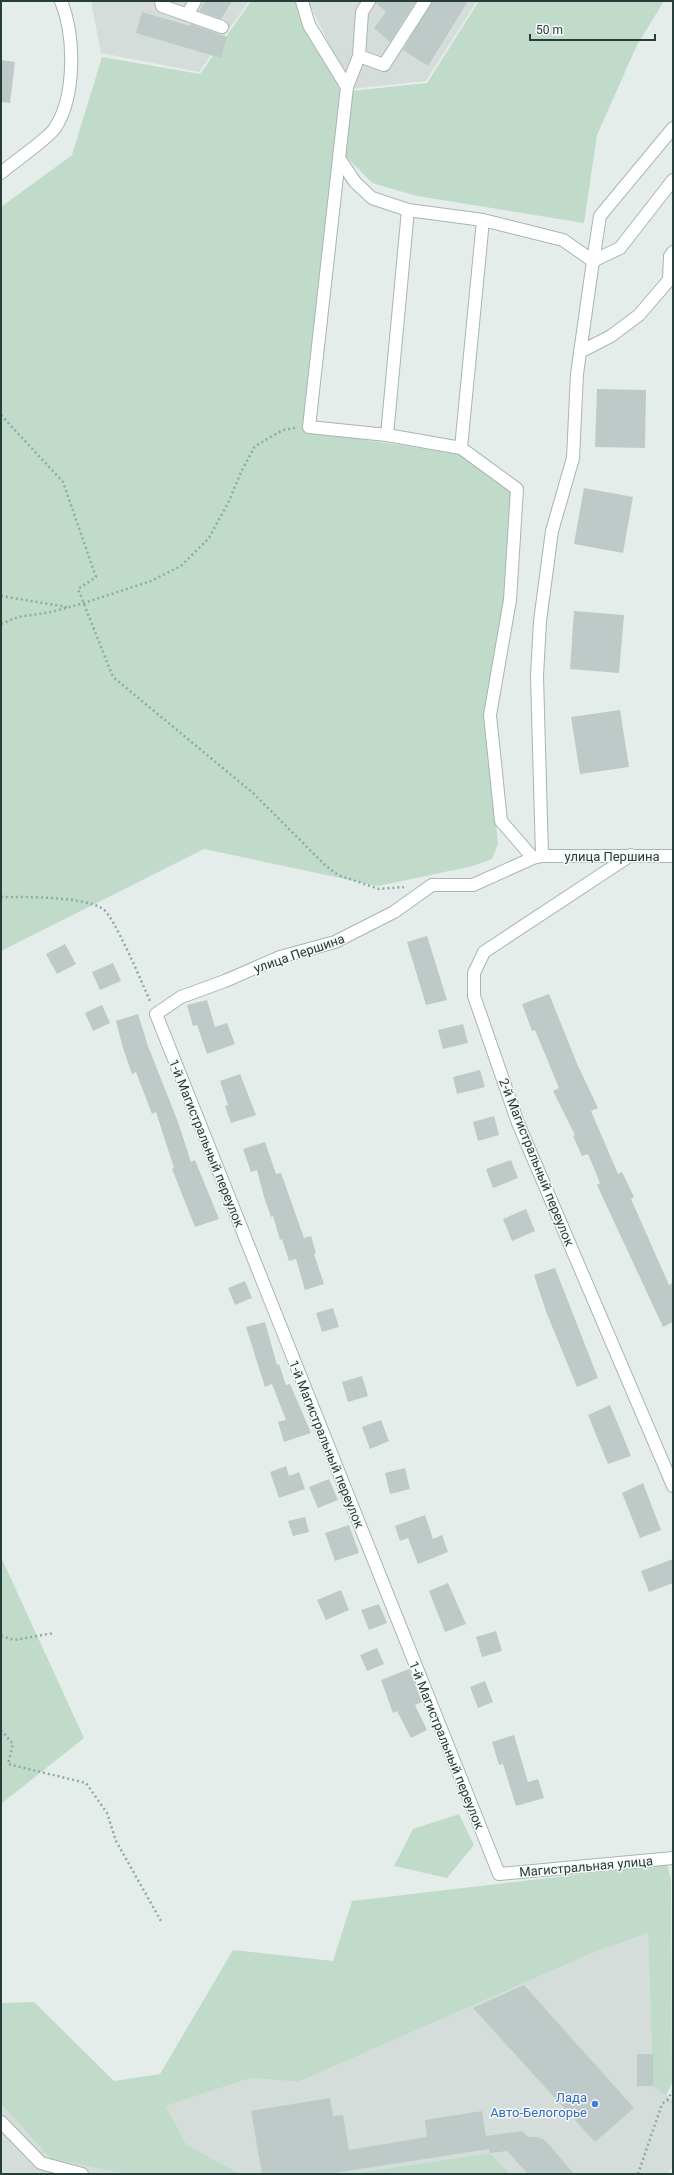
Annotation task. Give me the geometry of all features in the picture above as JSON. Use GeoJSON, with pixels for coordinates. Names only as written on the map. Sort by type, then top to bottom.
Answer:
{"type":"FeatureCollection","features":[{"type":"Feature","properties":{"kind":"street"},"geometry":{"type":"LineString","coordinates":[[1,172],[55,129],[67,101],[72,70],[67,16],[61,1]]}},
{"type":"Feature","properties":{"kind":"street"},"geometry":{"type":"LineString","coordinates":[[161,1],[162,6],[222,27]]}},
{"type":"Feature","properties":{"kind":"street"},"geometry":{"type":"LineString","coordinates":[[187,15],[194,1]]}},
{"type":"Feature","properties":{"kind":"street"},"geometry":{"type":"LineString","coordinates":[[302,1],[309,26],[347,87]]}},
{"type":"Feature","properties":{"kind":"street"},"geometry":{"type":"LineString","coordinates":[[369,1],[362,12],[359,56],[347,87],[309,427],[387,435],[461,448],[517,489],[510,600],[490,715],[500,820],[537,857]]}},
{"type":"Feature","properties":{"kind":"street"},"geometry":{"type":"LineString","coordinates":[[359,56],[384,65],[425,1]]}},
{"type":"Feature","properties":{"kind":"street"},"geometry":{"type":"LineString","coordinates":[[537,857],[537,676],[540,621],[552,531],[572,458],[577,374],[600,216],[673,128]]}},
{"type":"Feature","properties":{"kind":"street"},"geometry":{"type":"LineString","coordinates":[[339,158],[355,182],[372,198],[408,210],[483,220],[563,240],[593,261]]}},
{"type":"Feature","properties":{"kind":"street"},"geometry":{"type":"LineString","coordinates":[[593,261],[620,248],[673,180]]}},
{"type":"Feature","properties":{"kind":"street"},"geometry":{"type":"LineString","coordinates":[[387,435],[408,210]]}},
{"type":"Feature","properties":{"kind":"street"},"geometry":{"type":"LineString","coordinates":[[461,448],[483,220]]}},
{"type":"Feature","properties":{"kind":"street"},"geometry":{"type":"LineString","coordinates":[[580,352],[611,336],[639,315],[671,278],[670,256],[673,252]]}},
{"type":"Feature","properties":{"kind":"street","name":"улица Першина"},"geometry":{"type":"LineString","coordinates":[[156,1014],[181,996],[225,981],[280,957],[335,942],[394,912],[432,885],[473,885],[537,857],[631,855],[673,856]]}},
{"type":"Feature","properties":{"kind":"street","name":"2-й Магистральный переулок"},"geometry":{"type":"LineString","coordinates":[[631,855],[484,952],[474,973],[474,996],[518,1123],[673,1486]]}},
{"type":"Feature","properties":{"kind":"street","name":"1-й Магистральный переулок"},"geometry":{"type":"LineString","coordinates":[[156,1014],[499,1874]]}},
{"type":"Feature","properties":{"kind":"street","name":"Магистральная улица"},"geometry":{"type":"LineString","coordinates":[[499,1874],[673,1858]]}},
{"type":"Feature","properties":{"kind":"street"},"geometry":{"type":"LineString","coordinates":[[1,2122],[41,2163],[82,2174]]}},
{"type":"Feature","properties":{"kind":"path"},"geometry":{"type":"LineString","coordinates":[[1,415],[63,482],[96,577],[78,589],[113,677],[253,793],[329,869],[338,876],[379,889],[432,885]]}},
{"type":"Feature","properties":{"kind":"path"},"geometry":{"type":"LineString","coordinates":[[1,624],[18,616],[84,603],[151,581],[181,566],[209,538],[229,501],[240,472],[255,446],[282,430],[309,427]]}},
{"type":"Feature","properties":{"kind":"path"},"geometry":{"type":"LineString","coordinates":[[1,596],[69,607]]}},
{"type":"Feature","properties":{"kind":"path"},"geometry":{"type":"LineString","coordinates":[[1,897],[35,897],[82,902],[104,909],[116,928],[156,1014]]}},
{"type":"Feature","properties":{"kind":"path"},"geometry":{"type":"LineString","coordinates":[[1,1636],[14,1640],[54,1632]]}},
{"type":"Feature","properties":{"kind":"path"},"geometry":{"type":"LineString","coordinates":[[1,1730],[13,1744],[8,1764],[86,1783],[106,1813],[116,1841],[161,1921]]}},
{"type":"Feature","properties":{"kind":"path"},"geometry":{"type":"LineString","coordinates":[[638,2174],[662,2104],[668,2100],[673,2091]]}},
{"type":"Feature","properties":{"kind":"path"},"geometry":{"type":"LineString","coordinates":[[668,2100],[673,2102]]}},
{"type":"Feature","properties":{"kind":"shaded area"},"geometry":{"type":"Polygon","coordinates":[[[91,1],[249,1],[199,72],[101,53],[91,1]]]}},
{"type":"Feature","properties":{"kind":"shaded area"},"geometry":{"type":"Polygon","coordinates":[[[308,1],[477,1],[426,81],[351,89],[308,1]]]}},
{"type":"Feature","properties":{"kind":"shaded area"},"geometry":{"type":"Polygon","coordinates":[[[648,1933],[653,2086],[673,2100],[673,2167],[667,2174],[510,2174],[490,2153],[349,2174],[240,2174],[186,2144],[166,2106],[251,2078],[298,2082],[590,1954],[648,1933]]]}},
{"type":"Feature","properties":{"kind":"shaded area"},"geometry":{"type":"Polygon","coordinates":[[[1,2104],[51,2159],[126,2174],[1,2174],[1,2104]]]}},
{"type":"Feature","properties":{"kind":"green space"},"geometry":{"type":"Polygon","coordinates":[[[251,1],[299,1],[343,88],[306,431],[460,454],[512,489],[505,599],[486,715],[498,844],[492,859],[473,866],[378,886],[204,849],[1,951],[1,207],[72,155],[102,57],[200,74],[251,1]]]}},
{"type":"Feature","properties":{"kind":"green space"},"geometry":{"type":"Polygon","coordinates":[[[479,1],[664,1],[637,45],[597,135],[584,223],[417,196],[372,183],[344,154],[351,91],[427,83],[479,1]]]}},
{"type":"Feature","properties":{"kind":"green space"},"geometry":{"type":"Polygon","coordinates":[[[1,1557],[84,1738],[1,1804],[1,1557]]]}},
{"type":"Feature","properties":{"kind":"green space"},"geometry":{"type":"Polygon","coordinates":[[[459,1814],[474,1845],[447,1878],[394,1866],[413,1829],[459,1814]]]}},
{"type":"Feature","properties":{"kind":"green space"},"geometry":{"type":"Polygon","coordinates":[[[667,1864],[671,1879],[672,2083],[666,2096],[653,2086],[648,1933],[590,1954],[298,2082],[251,2078],[166,2106],[186,2144],[240,2174],[126,2174],[51,2159],[1,2104],[1,2003],[34,2002],[114,2081],[160,2074],[233,1950],[333,1961],[352,1901],[667,1864]]]}},
{"type":"Feature","properties":{"kind":"green space"},"geometry":{"type":"Polygon","coordinates":[[[490,2153],[510,2174],[349,2174],[490,2153]]]}},
{"type":"Feature","properties":{"kind":"building"},"geometry":{"type":"Polygon","coordinates":[[[205,1],[232,1],[221,19],[199,11],[205,1]]]}},
{"type":"Feature","properties":{"kind":"building"},"geometry":{"type":"Polygon","coordinates":[[[376,1],[416,1],[390,42],[374,28],[386,12],[376,3],[376,1]]]}},
{"type":"Feature","properties":{"kind":"building"},"geometry":{"type":"Polygon","coordinates":[[[432,1],[468,1],[428,66],[403,50],[432,1]]]}},
{"type":"Feature","properties":{"kind":"building"},"geometry":{"type":"Polygon","coordinates":[[[142,12],[190,26],[191,24],[227,37],[221,58],[136,33],[142,12]]]}},
{"type":"Feature","properties":{"kind":"building"},"geometry":{"type":"Polygon","coordinates":[[[1,60],[15,62],[10,103],[1,102],[1,60]]]}},
{"type":"Feature","properties":{"kind":"building"},"geometry":{"type":"Polygon","coordinates":[[[597,389],[646,390],[645,448],[595,447],[597,389]]]}},
{"type":"Feature","properties":{"kind":"building"},"geometry":{"type":"Polygon","coordinates":[[[584,488],[633,497],[623,553],[574,544],[584,488]]]}},
{"type":"Feature","properties":{"kind":"building"},"geometry":{"type":"Polygon","coordinates":[[[574,611],[624,615],[619,673],[570,669],[574,611]]]}},
{"type":"Feature","properties":{"kind":"building"},"geometry":{"type":"Polygon","coordinates":[[[620,710],[629,767],[580,774],[571,717],[620,710]]]}},
{"type":"Feature","properties":{"kind":"building"},"geometry":{"type":"Polygon","coordinates":[[[427,936],[447,1000],[426,1005],[407,942],[427,936]]]}},
{"type":"Feature","properties":{"kind":"building"},"geometry":{"type":"Polygon","coordinates":[[[65,944],[76,964],[57,974],[46,954],[65,944]]]}},
{"type":"Feature","properties":{"kind":"building"},"geometry":{"type":"Polygon","coordinates":[[[113,963],[121,981],[100,990],[92,972],[113,963]]]}},
{"type":"Feature","properties":{"kind":"building"},"geometry":{"type":"Polygon","coordinates":[[[549,994],[578,1066],[598,1108],[591,1111],[618,1174],[622,1172],[634,1197],[631,1199],[669,1285],[673,1283],[673,1322],[663,1327],[597,1185],[600,1183],[588,1154],[582,1156],[573,1136],[575,1135],[553,1091],[559,1088],[535,1030],[532,1031],[522,1004],[549,994]]]}},
{"type":"Feature","properties":{"kind":"building"},"geometry":{"type":"Polygon","coordinates":[[[207,1000],[215,1027],[227,1023],[235,1044],[207,1054],[197,1025],[193,1026],[187,1005],[207,1000]]]}},
{"type":"Feature","properties":{"kind":"building"},"geometry":{"type":"Polygon","coordinates":[[[102,1005],[110,1023],[93,1031],[85,1013],[102,1005]]]}},
{"type":"Feature","properties":{"kind":"building"},"geometry":{"type":"Polygon","coordinates":[[[138,1014],[148,1046],[178,1122],[191,1162],[195,1160],[219,1219],[195,1227],[172,1169],[174,1168],[156,1112],[152,1114],[136,1072],[132,1074],[123,1048],[116,1021],[138,1014]]]}},
{"type":"Feature","properties":{"kind":"building"},"geometry":{"type":"Polygon","coordinates":[[[463,1024],[468,1043],[443,1049],[438,1030],[463,1024]]]}},
{"type":"Feature","properties":{"kind":"building"},"geometry":{"type":"Polygon","coordinates":[[[480,1070],[485,1087],[457,1094],[453,1077],[480,1070]]]}},
{"type":"Feature","properties":{"kind":"building"},"geometry":{"type":"Polygon","coordinates":[[[240,1074],[256,1115],[231,1123],[225,1106],[228,1105],[220,1081],[240,1074]]]}},
{"type":"Feature","properties":{"kind":"building"},"geometry":{"type":"Polygon","coordinates":[[[494,1116],[499,1135],[478,1141],[473,1122],[494,1116]]]}},
{"type":"Feature","properties":{"kind":"building"},"geometry":{"type":"Polygon","coordinates":[[[265,1142],[276,1174],[281,1173],[304,1238],[311,1236],[316,1253],[314,1254],[324,1284],[305,1290],[296,1259],[289,1261],[282,1239],[280,1240],[273,1216],[271,1217],[264,1197],[257,1170],[251,1172],[243,1149],[265,1142]]]}},
{"type":"Feature","properties":{"kind":"building"},"geometry":{"type":"Polygon","coordinates":[[[511,1160],[518,1178],[493,1188],[486,1169],[511,1160]]]}},
{"type":"Feature","properties":{"kind":"building"},"geometry":{"type":"Polygon","coordinates":[[[526,1209],[535,1231],[512,1241],[503,1219],[526,1209]]]}},
{"type":"Feature","properties":{"kind":"building"},"geometry":{"type":"Polygon","coordinates":[[[555,1268],[598,1378],[577,1387],[547,1314],[534,1275],[555,1268]]]}},
{"type":"Feature","properties":{"kind":"building"},"geometry":{"type":"Polygon","coordinates":[[[245,1281],[252,1298],[235,1305],[228,1288],[245,1281]]]}},
{"type":"Feature","properties":{"kind":"building"},"geometry":{"type":"Polygon","coordinates":[[[333,1308],[339,1327],[322,1332],[316,1313],[333,1308]]]}},
{"type":"Feature","properties":{"kind":"building"},"geometry":{"type":"Polygon","coordinates":[[[265,1322],[277,1365],[279,1364],[286,1385],[290,1384],[311,1433],[284,1442],[278,1422],[286,1420],[272,1384],[265,1387],[246,1327],[265,1322]]]}},
{"type":"Feature","properties":{"kind":"building"},"geometry":{"type":"Polygon","coordinates":[[[362,1376],[368,1396],[348,1402],[342,1382],[362,1376]]]}},
{"type":"Feature","properties":{"kind":"building"},"geometry":{"type":"Polygon","coordinates":[[[610,1405],[631,1456],[608,1464],[588,1415],[610,1405]]]}},
{"type":"Feature","properties":{"kind":"building"},"geometry":{"type":"Polygon","coordinates":[[[381,1420],[389,1441],[370,1449],[362,1427],[381,1420]]]}},
{"type":"Feature","properties":{"kind":"building"},"geometry":{"type":"Polygon","coordinates":[[[286,1466],[289,1476],[299,1472],[305,1489],[279,1498],[270,1472],[286,1466]]]}},
{"type":"Feature","properties":{"kind":"building"},"geometry":{"type":"Polygon","coordinates":[[[405,1468],[410,1489],[390,1494],[385,1473],[405,1468]]]}},
{"type":"Feature","properties":{"kind":"building"},"geometry":{"type":"Polygon","coordinates":[[[329,1479],[338,1500],[318,1508],[309,1487],[329,1479]]]}},
{"type":"Feature","properties":{"kind":"building"},"geometry":{"type":"Polygon","coordinates":[[[643,1483],[661,1530],[640,1538],[622,1493],[643,1483]]]}},
{"type":"Feature","properties":{"kind":"building"},"geometry":{"type":"Polygon","coordinates":[[[425,1515],[433,1539],[442,1535],[448,1552],[418,1564],[408,1538],[400,1541],[395,1526],[425,1515]]]}},
{"type":"Feature","properties":{"kind":"building"},"geometry":{"type":"Polygon","coordinates":[[[305,1517],[309,1532],[293,1536],[288,1521],[305,1517]]]}},
{"type":"Feature","properties":{"kind":"building"},"geometry":{"type":"Polygon","coordinates":[[[349,1525],[359,1553],[335,1561],[325,1533],[349,1525]]]}},
{"type":"Feature","properties":{"kind":"building"},"geometry":{"type":"Polygon","coordinates":[[[673,1559],[673,1583],[649,1592],[641,1571],[673,1559]]]}},
{"type":"Feature","properties":{"kind":"building"},"geometry":{"type":"Polygon","coordinates":[[[448,1583],[466,1624],[445,1632],[429,1591],[448,1583]]]}},
{"type":"Feature","properties":{"kind":"building"},"geometry":{"type":"Polygon","coordinates":[[[341,1590],[349,1610],[326,1620],[317,1600],[341,1590]]]}},
{"type":"Feature","properties":{"kind":"building"},"geometry":{"type":"Polygon","coordinates":[[[379,1604],[387,1623],[369,1630],[361,1610],[379,1604]]]}},
{"type":"Feature","properties":{"kind":"building"},"geometry":{"type":"Polygon","coordinates":[[[496,1631],[502,1651],[482,1657],[476,1637],[496,1631]]]}},
{"type":"Feature","properties":{"kind":"building"},"geometry":{"type":"Polygon","coordinates":[[[377,1648],[384,1664],[367,1671],[360,1655],[377,1648]]]}},
{"type":"Feature","properties":{"kind":"building"},"geometry":{"type":"Polygon","coordinates":[[[409,1669],[422,1702],[415,1705],[427,1730],[411,1738],[397,1711],[393,1713],[381,1680],[409,1669]]]}},
{"type":"Feature","properties":{"kind":"building"},"geometry":{"type":"Polygon","coordinates":[[[485,1681],[493,1702],[478,1708],[470,1687],[485,1681]]]}},
{"type":"Feature","properties":{"kind":"building"},"geometry":{"type":"Polygon","coordinates":[[[514,1735],[528,1782],[538,1779],[544,1798],[516,1806],[503,1764],[499,1765],[492,1742],[514,1735]]]}},
{"type":"Feature","properties":{"kind":"building"},"geometry":{"type":"Polygon","coordinates":[[[524,1985],[634,2108],[595,2142],[473,2008],[524,1985]]]}},
{"type":"Feature","properties":{"kind":"building"},"geometry":{"type":"Polygon","coordinates":[[[637,2054],[653,2054],[653,2086],[637,2086],[637,2054]]]}},
{"type":"Feature","properties":{"kind":"building"},"geometry":{"type":"Polygon","coordinates":[[[330,2098],[333,2116],[343,2115],[349,2150],[427,2137],[425,2120],[482,2111],[486,2136],[522,2131],[528,2137],[536,2137],[545,2140],[574,2174],[528,2174],[507,2151],[490,2153],[489,2149],[328,2174],[262,2174],[251,2111],[330,2098]]]}},
{"type":"Feature","properties":{"kind":"place","name":"Лада Авто-Белогорье"},"geometry":{"type":"Point","coordinates":[595,2104]}}]}
